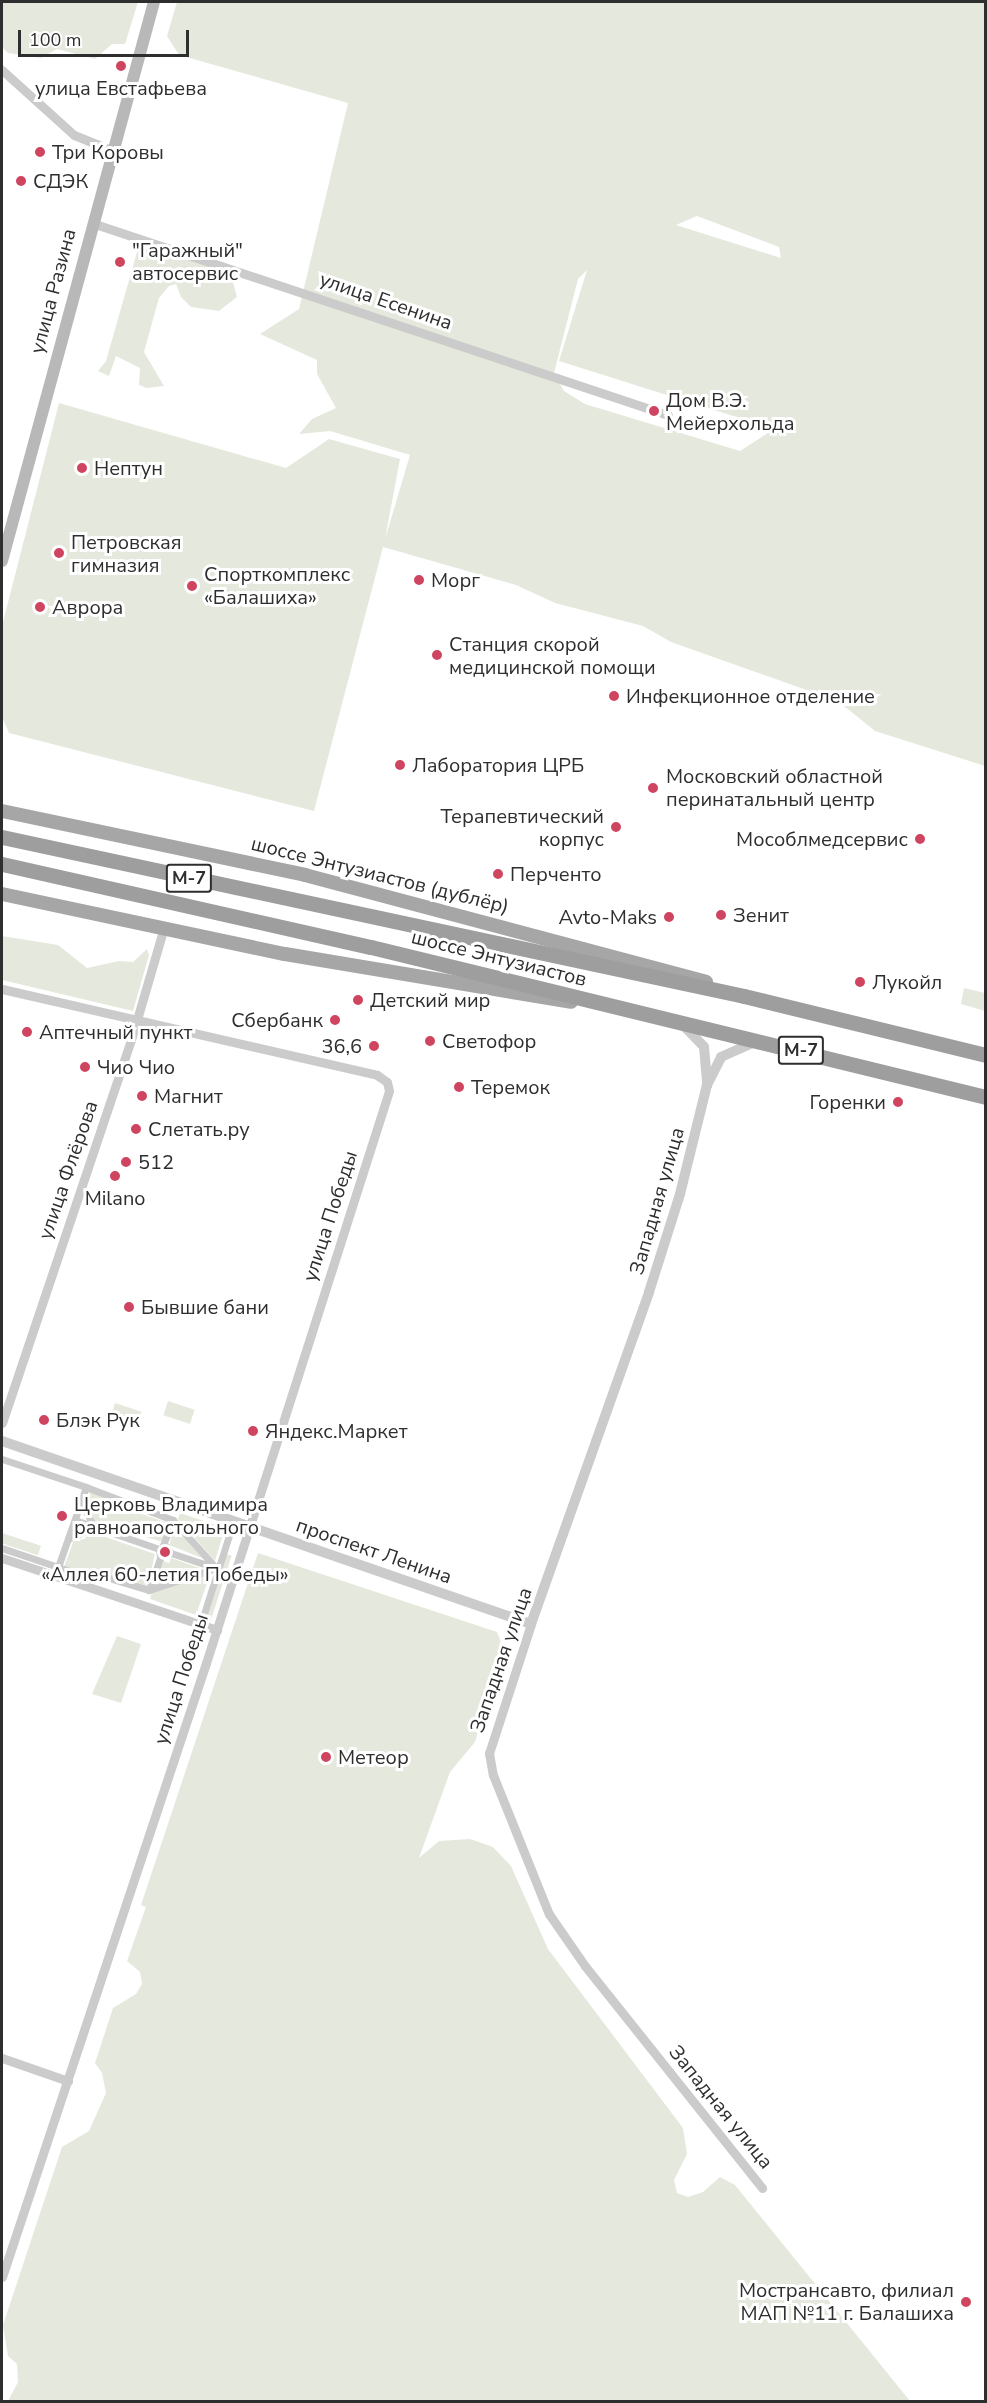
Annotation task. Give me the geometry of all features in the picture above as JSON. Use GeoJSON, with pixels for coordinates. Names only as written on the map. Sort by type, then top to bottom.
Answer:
{"type":"FeatureCollection","features":[{"type":"Feature","properties":{"kind":"highway","name":"шоссе Энтузиастов"},"geometry":{"type":"LineString","coordinates":[[2,837],[744,996],[986,1055]]}},
{"type":"Feature","properties":{"kind":"highway","name":"шоссе Энтузиастов"},"geometry":{"type":"LineString","coordinates":[[2,864],[371,947],[615,1009],[758,1041],[986,1097]]}},
{"type":"Feature","properties":{"kind":"main road","name":"улица Разина"},"geometry":{"type":"LineString","coordinates":[[2,561],[111,150],[154,2]]}},
{"type":"Feature","properties":{"kind":"main road","name":"шоссе Энтузиастов (дублёр)"},"geometry":{"type":"LineString","coordinates":[[2,811],[391,896],[647,964],[744,996]]}},
{"type":"Feature","properties":{"kind":"main road"},"geometry":{"type":"LineString","coordinates":[[2,894],[375,971],[615,1009]]}},
{"type":"Feature","properties":{"kind":"street"},"geometry":{"type":"LineString","coordinates":[[2,70],[74,135],[111,150]]}},
{"type":"Feature","properties":{"kind":"street","name":"улица Есенина"},"geometry":{"type":"LineString","coordinates":[[92,223],[668,415]]}},
{"type":"Feature","properties":{"kind":"street","name":"улица Флёрова"},"geometry":{"type":"LineString","coordinates":[[2,1423],[137,1020],[164,927]]}},
{"type":"Feature","properties":{"kind":"street"},"geometry":{"type":"LineString","coordinates":[[2,989],[137,1020]]}},
{"type":"Feature","properties":{"kind":"street","name":"улица Победы"},"geometry":{"type":"LineString","coordinates":[[2,2277],[217,1630],[247,1527],[389,1091],[387,1082],[377,1075],[137,1020]]}},
{"type":"Feature","properties":{"kind":"street","name":"Западная улица"},"geometry":{"type":"LineString","coordinates":[[679,1023],[692,1031],[704,1047],[707,1085]]}},
{"type":"Feature","properties":{"kind":"street","name":"Западная улица"},"geometry":{"type":"LineString","coordinates":[[758,1041],[721,1057],[707,1085],[680,1194],[649,1292],[531,1624],[489,1753],[493,1775],[549,1914],[585,1966],[762,2188]]}},
{"type":"Feature","properties":{"kind":"street","name":"проспект Ленина"},"geometry":{"type":"LineString","coordinates":[[2,1441],[531,1624]]}},
{"type":"Feature","properties":{"kind":"street"},"geometry":{"type":"LineString","coordinates":[[2,1459],[86,1487],[173,1521],[217,1568]]}},
{"type":"Feature","properties":{"kind":"street"},"geometry":{"type":"LineString","coordinates":[[58,1567],[86,1487]]}},
{"type":"Feature","properties":{"kind":"street"},"geometry":{"type":"LineString","coordinates":[[81,1502],[94,1527]]}},
{"type":"Feature","properties":{"kind":"street"},"geometry":{"type":"LineString","coordinates":[[75,1520],[162,1547],[171,1553],[217,1568]]}},
{"type":"Feature","properties":{"kind":"street"},"geometry":{"type":"LineString","coordinates":[[149,1590],[162,1547],[173,1521]]}},
{"type":"Feature","properties":{"kind":"street"},"geometry":{"type":"LineString","coordinates":[[68,1539],[94,1527]]}},
{"type":"Feature","properties":{"kind":"street"},"geometry":{"type":"LineString","coordinates":[[202,1620],[231,1529]]}},
{"type":"Feature","properties":{"kind":"street"},"geometry":{"type":"LineString","coordinates":[[2,1548],[90,1578],[92,1573],[149,1590],[217,1568]]}},
{"type":"Feature","properties":{"kind":"street"},"geometry":{"type":"LineString","coordinates":[[160,1558],[168,1558],[171,1553]]}},
{"type":"Feature","properties":{"kind":"street"},"geometry":{"type":"LineString","coordinates":[[2,1558],[217,1630]]}},
{"type":"Feature","properties":{"kind":"street"},"geometry":{"type":"LineString","coordinates":[[2,2058],[68,2081]]}},
{"type":"Feature","properties":{"kind":"shaded area"},"geometry":{"type":"Polygon","coordinates":[[[2,2],[138,2],[125,44],[112,44],[95,59],[57,49],[41,58],[8,53],[2,47],[2,2]]]}},
{"type":"Feature","properties":{"kind":"shaded area"},"geometry":{"type":"Polygon","coordinates":[[[177,2],[985,2],[985,766],[875,731],[844,706],[815,693],[671,642],[643,626],[555,603],[516,585],[383,547],[314,811],[9,733],[2,717],[2,626],[59,403],[286,468],[329,439],[400,459],[385,539],[410,455],[330,431],[299,434],[312,419],[336,408],[317,374],[317,360],[260,334],[299,309],[348,103],[179,55],[167,36],[177,2]],[[697,216],[676,225],[781,258],[779,247],[697,216]],[[587,270],[578,279],[554,373],[564,391],[585,404],[740,451],[774,429],[559,361],[587,270]]]}},
{"type":"Feature","properties":{"kind":"shaded area"},"geometry":{"type":"Polygon","coordinates":[[[151,245],[231,275],[237,297],[219,311],[191,307],[181,297],[176,284],[169,286],[159,298],[144,352],[164,386],[147,388],[139,385],[140,368],[116,356],[109,376],[98,371],[106,361],[137,252],[151,245]]]}},
{"type":"Feature","properties":{"kind":"shaded area"},"geometry":{"type":"Polygon","coordinates":[[[2,936],[58,945],[87,968],[119,961],[133,962],[147,949],[149,955],[133,1011],[2,980],[2,936]]]}},
{"type":"Feature","properties":{"kind":"shaded area"},"geometry":{"type":"Polygon","coordinates":[[[964,988],[985,993],[985,1011],[961,1004],[964,988]]]}},
{"type":"Feature","properties":{"kind":"shaded area"},"geometry":{"type":"Polygon","coordinates":[[[168,1401],[195,1410],[190,1424],[163,1415],[168,1401]]]}},
{"type":"Feature","properties":{"kind":"shaded area"},"geometry":{"type":"Polygon","coordinates":[[[115,1403],[142,1412],[137,1426],[110,1417],[115,1403]]]}},
{"type":"Feature","properties":{"kind":"shaded area"},"geometry":{"type":"Polygon","coordinates":[[[91,1489],[125,1501],[123,1508],[169,1523],[163,1542],[94,1522],[85,1506],[91,1489]]]}},
{"type":"Feature","properties":{"kind":"shaded area"},"geometry":{"type":"Polygon","coordinates":[[[180,1513],[225,1528],[215,1561],[178,1519],[180,1513]]]}},
{"type":"Feature","properties":{"kind":"shaded area"},"geometry":{"type":"Polygon","coordinates":[[[176,1524],[207,1560],[169,1545],[176,1524]]]}},
{"type":"Feature","properties":{"kind":"shaded area"},"geometry":{"type":"Polygon","coordinates":[[[91,1532],[155,1554],[147,1588],[91,1570],[88,1575],[64,1567],[74,1540],[84,1539],[91,1532]]]}},
{"type":"Feature","properties":{"kind":"shaded area"},"geometry":{"type":"Polygon","coordinates":[[[2,1533],[41,1546],[38,1555],[2,1544],[2,1533]]]}},
{"type":"Feature","properties":{"kind":"shaded area"},"geometry":{"type":"Polygon","coordinates":[[[258,1553],[497,1632],[503,1648],[475,1742],[450,1772],[419,1858],[439,1841],[470,1839],[493,1847],[511,1866],[548,1949],[683,2128],[687,2154],[674,2180],[677,2193],[688,2197],[703,2192],[720,2177],[735,2185],[910,2401],[8,2401],[18,2382],[17,2364],[8,2356],[3,2325],[62,2147],[89,2131],[106,2093],[102,2073],[95,2063],[113,2008],[136,1994],[142,1984],[140,1972],[127,1961],[146,1907],[141,1905],[258,1553]]]}},
{"type":"Feature","properties":{"kind":"shaded area"},"geometry":{"type":"Polygon","coordinates":[[[226,1554],[232,1556],[210,1621],[205,1620],[226,1554]]]}},
{"type":"Feature","properties":{"kind":"shaded area"},"geometry":{"type":"Polygon","coordinates":[[[171,1558],[203,1569],[154,1586],[163,1561],[169,1563],[171,1558]]]}},
{"type":"Feature","properties":{"kind":"shaded area"},"geometry":{"type":"Polygon","coordinates":[[[211,1572],[196,1615],[150,1599],[152,1592],[211,1572]]]}},
{"type":"Feature","properties":{"kind":"shaded area"},"geometry":{"type":"Polygon","coordinates":[[[117,1636],[141,1644],[121,1703],[92,1694],[117,1636]]]}},
{"type":"Feature","properties":{"kind":"place","name":"улица Евстафьева"},"geometry":{"type":"Point","coordinates":[121,66]}},
{"type":"Feature","properties":{"kind":"place","name":"Три Коровы"},"geometry":{"type":"Point","coordinates":[40,152]}},
{"type":"Feature","properties":{"kind":"place","name":"СДЭК"},"geometry":{"type":"Point","coordinates":[21,181]}},
{"type":"Feature","properties":{"kind":"place","name":"\"Гаражный\" автосервис"},"geometry":{"type":"Point","coordinates":[120,262]}},
{"type":"Feature","properties":{"kind":"place","name":"Дом В.Э. Мейерхольда"},"geometry":{"type":"Point","coordinates":[654,411]}},
{"type":"Feature","properties":{"kind":"place","name":"Нептун"},"geometry":{"type":"Point","coordinates":[82,468]}},
{"type":"Feature","properties":{"kind":"place","name":"Петровская гимназия"},"geometry":{"type":"Point","coordinates":[59,553]}},
{"type":"Feature","properties":{"kind":"place","name":"Морг"},"geometry":{"type":"Point","coordinates":[419,580]}},
{"type":"Feature","properties":{"kind":"place","name":"Спорткомплекс «Балашиха»"},"geometry":{"type":"Point","coordinates":[192,586]}},
{"type":"Feature","properties":{"kind":"place","name":"Аврора"},"geometry":{"type":"Point","coordinates":[40,607]}},
{"type":"Feature","properties":{"kind":"place","name":"Станция скорой медицинской помощи"},"geometry":{"type":"Point","coordinates":[437,655]}},
{"type":"Feature","properties":{"kind":"place","name":"Инфекционное отделение"},"geometry":{"type":"Point","coordinates":[614,696]}},
{"type":"Feature","properties":{"kind":"place","name":"Лаборатория ЦРБ"},"geometry":{"type":"Point","coordinates":[400,765]}},
{"type":"Feature","properties":{"kind":"place","name":"Московский областной перинатальный центр"},"geometry":{"type":"Point","coordinates":[653,788]}},
{"type":"Feature","properties":{"kind":"place","name":"Терапевтический корпус"},"geometry":{"type":"Point","coordinates":[616,827]}},
{"type":"Feature","properties":{"kind":"place","name":"Мособлмедсервис"},"geometry":{"type":"Point","coordinates":[920,839]}},
{"type":"Feature","properties":{"kind":"place","name":"Перченто"},"geometry":{"type":"Point","coordinates":[498,874]}},
{"type":"Feature","properties":{"kind":"place","name":"Зенит"},"geometry":{"type":"Point","coordinates":[721,915]}},
{"type":"Feature","properties":{"kind":"place","name":"Avto-Maks"},"geometry":{"type":"Point","coordinates":[669,917]}},
{"type":"Feature","properties":{"kind":"place","name":"Лукойл"},"geometry":{"type":"Point","coordinates":[860,982]}},
{"type":"Feature","properties":{"kind":"place","name":"Детский мир"},"geometry":{"type":"Point","coordinates":[358,1000]}},
{"type":"Feature","properties":{"kind":"place","name":"Сбербанк"},"geometry":{"type":"Point","coordinates":[335,1020]}},
{"type":"Feature","properties":{"kind":"place","name":"Аптечный пункт"},"geometry":{"type":"Point","coordinates":[27,1032]}},
{"type":"Feature","properties":{"kind":"place","name":"Светофор"},"geometry":{"type":"Point","coordinates":[430,1041]}},
{"type":"Feature","properties":{"kind":"place","name":"36,6"},"geometry":{"type":"Point","coordinates":[374,1046]}},
{"type":"Feature","properties":{"kind":"place","name":"Чио Чио"},"geometry":{"type":"Point","coordinates":[85,1067]}},
{"type":"Feature","properties":{"kind":"place","name":"Теремок"},"geometry":{"type":"Point","coordinates":[459,1087]}},
{"type":"Feature","properties":{"kind":"place","name":"Магнит"},"geometry":{"type":"Point","coordinates":[142,1096]}},
{"type":"Feature","properties":{"kind":"place","name":"Горенки"},"geometry":{"type":"Point","coordinates":[898,1102]}},
{"type":"Feature","properties":{"kind":"place","name":"Слетать.ру"},"geometry":{"type":"Point","coordinates":[136,1129]}},
{"type":"Feature","properties":{"kind":"place","name":"512"},"geometry":{"type":"Point","coordinates":[126,1162]}},
{"type":"Feature","properties":{"kind":"place","name":"Milano"},"geometry":{"type":"Point","coordinates":[115,1176]}},
{"type":"Feature","properties":{"kind":"place","name":"Бывшие бани"},"geometry":{"type":"Point","coordinates":[129,1307]}},
{"type":"Feature","properties":{"kind":"place","name":"Блэк Рук"},"geometry":{"type":"Point","coordinates":[44,1420]}},
{"type":"Feature","properties":{"kind":"place","name":"Яндекс.Маркет"},"geometry":{"type":"Point","coordinates":[253,1431]}},
{"type":"Feature","properties":{"kind":"place","name":"Церковь Владимира равноапостольного"},"geometry":{"type":"Point","coordinates":[62,1516]}},
{"type":"Feature","properties":{"kind":"place","name":"«Аллея 60-летия Победы»"},"geometry":{"type":"Point","coordinates":[165,1552]}},
{"type":"Feature","properties":{"kind":"place","name":"Метеор"},"geometry":{"type":"Point","coordinates":[326,1757]}},
{"type":"Feature","properties":{"kind":"place","name":"Мострансавто, филиал МАП №11 г. Балашиха"},"geometry":{"type":"Point","coordinates":[966,2302]}}]}
